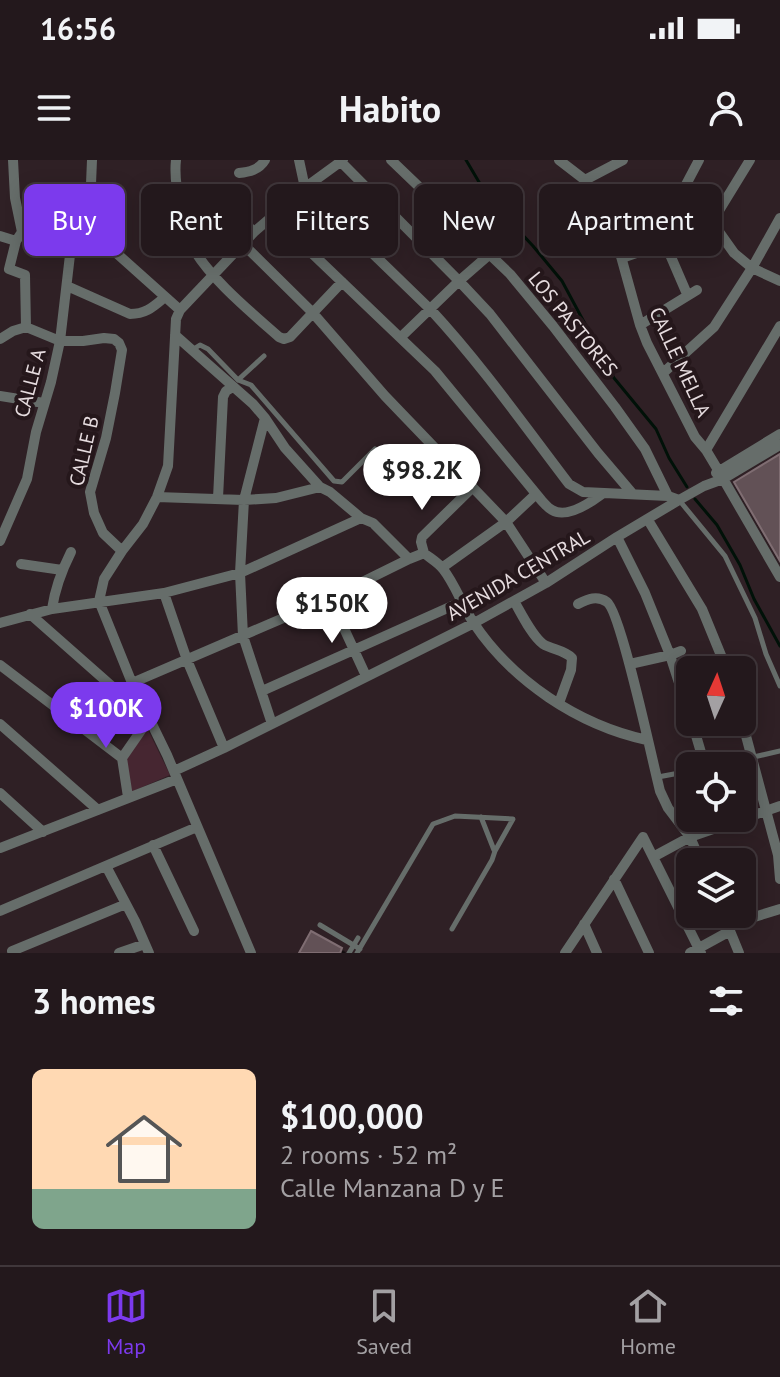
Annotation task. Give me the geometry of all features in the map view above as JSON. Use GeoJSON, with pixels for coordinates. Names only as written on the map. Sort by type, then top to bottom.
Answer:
{"type":"FeatureCollection","features":[{"type":"Feature","properties":{"kind":"street"},"geometry":{"type":"LineString","coordinates":[[13,160],[19,237],[5,268],[25,275],[26,327]]}},
{"type":"Feature","properties":{"kind":"street","name":"CALLE A"},"geometry":{"type":"LineString","coordinates":[[91,184],[92,160]]}},
{"type":"Feature","properties":{"kind":"street"},"geometry":{"type":"LineString","coordinates":[[176,160],[177,196],[186,232],[198,256],[213,275],[279,337],[290,337],[342,282]]}},
{"type":"Feature","properties":{"kind":"street"},"geometry":{"type":"LineString","coordinates":[[239,173],[252,171],[265,160]]}},
{"type":"Feature","properties":{"kind":"street"},"geometry":{"type":"LineString","coordinates":[[299,160],[304,184]]}},
{"type":"Feature","properties":{"kind":"street","name":"LOS PASTORES"},"geometry":{"type":"LineString","coordinates":[[391,160],[416,184]]}},
{"type":"Feature","properties":{"kind":"street","name":"CALLE MELLA"},"geometry":{"type":"LineString","coordinates":[[559,160],[585,180],[612,224],[647,343],[695,437],[721,474],[778,570]]}},
{"type":"Feature","properties":{"kind":"street"},"geometry":{"type":"LineString","coordinates":[[585,180],[623,160]]}},
{"type":"Feature","properties":{"kind":"street"},"geometry":{"type":"LineString","coordinates":[[686,184],[699,160]]}},
{"type":"Feature","properties":{"kind":"street"},"geometry":{"type":"LineString","coordinates":[[722,206],[750,160]]}},
{"type":"Feature","properties":{"kind":"street"},"geometry":{"type":"LineString","coordinates":[[310,184],[342,161],[490,314],[632,493]]}},
{"type":"Feature","properties":{"kind":"street"},"geometry":{"type":"LineString","coordinates":[[663,373],[714,327],[780,218]]}},
{"type":"Feature","properties":{"kind":"street"},"geometry":{"type":"LineString","coordinates":[[251,235],[267,222]]}},
{"type":"Feature","properties":{"kind":"street"},"geometry":{"type":"LineString","coordinates":[[251,229],[254,232]]}},
{"type":"Feature","properties":{"kind":"street"},"geometry":{"type":"LineString","coordinates":[[0,236],[24,236]]}},
{"type":"Feature","properties":{"kind":"street"},"geometry":{"type":"LineString","coordinates":[[722,236],[734,253],[752,268],[780,281]]}},
{"type":"Feature","properties":{"kind":"street"},"geometry":{"type":"LineString","coordinates":[[251,252],[312,312],[385,396],[506,522],[546,583]]}},
{"type":"Feature","properties":{"kind":"street","name":"CALLE A"},"geometry":{"type":"LineString","coordinates":[[0,541],[27,479],[60,341],[70,256]]}},
{"type":"Feature","properties":{"kind":"street"},"geometry":{"type":"LineString","coordinates":[[120,256],[180,310]]}},
{"type":"Feature","properties":{"kind":"street"},"geometry":{"type":"LineString","coordinates":[[231,256],[180,310],[176,319],[168,466],[143,524],[104,579],[99,601],[251,953]]}},
{"type":"Feature","properties":{"kind":"street"},"geometry":{"type":"LineString","coordinates":[[315,256],[435,371],[553,511],[565,513],[590,503],[602,494]]}},
{"type":"Feature","properties":{"kind":"street"},"geometry":{"type":"LineString","coordinates":[[375,256],[431,310],[485,373],[569,484],[583,492],[632,493],[679,500]]}},
{"type":"Feature","properties":{"kind":"street"},"geometry":{"type":"LineString","coordinates":[[401,337],[488,256]]}},
{"type":"Feature","properties":{"kind":"street","name":"LOS PASTORES"},"geometry":{"type":"LineString","coordinates":[[492,256],[510,274],[615,407],[645,449],[668,496]]}},
{"type":"Feature","properties":{"kind":"street"},"geometry":{"type":"LineString","coordinates":[[622,258],[628,256]]}},
{"type":"Feature","properties":{"kind":"street"},"geometry":{"type":"LineString","coordinates":[[640,325],[692,292],[672,256]]}},
{"type":"Feature","properties":{"kind":"street"},"geometry":{"type":"LineString","coordinates":[[67,286],[130,314],[149,311],[165,297]]}},
{"type":"Feature","properties":{"kind":"street"},"geometry":{"type":"LineString","coordinates":[[706,450],[780,326]]}},
{"type":"Feature","properties":{"kind":"street"},"geometry":{"type":"LineString","coordinates":[[0,339],[26,327],[60,341]]}},
{"type":"Feature","properties":{"kind":"street"},"geometry":{"type":"LineString","coordinates":[[175,335],[235,383],[265,418],[285,448],[320,487],[361,518],[373,523],[409,559]]}},
{"type":"Feature","properties":{"kind":"street","name":"CALLE B"},"geometry":{"type":"LineString","coordinates":[[60,341],[114,339],[122,350],[106,438],[90,492],[94,513],[103,533],[122,551]]}},
{"type":"Feature","properties":{"kind":"street"},"geometry":{"type":"LineString","coordinates":[[218,498],[223,397],[235,383]]}},
{"type":"Feature","properties":{"kind":"street"},"geometry":{"type":"LineString","coordinates":[[0,396],[44,403]]}},
{"type":"Feature","properties":{"kind":"street"},"geometry":{"type":"LineString","coordinates":[[265,418],[244,500],[240,573],[243,636],[272,724]]}},
{"type":"Feature","properties":{"kind":"street","name":"AVENIDA CENTRAL"},"geometry":{"type":"LineString","coordinates":[[0,848],[98,810],[175,775],[474,623],[546,583],[704,486],[780,434]]}},
{"type":"Feature","properties":{"kind":"street","name":"AVENIDA CENTRAL"},"geometry":{"type":"LineString","coordinates":[[721,474],[780,445]]}},
{"type":"Feature","properties":{"kind":"street"},"geometry":{"type":"LineString","coordinates":[[157,497],[244,500],[276,498],[320,487]]}},
{"type":"Feature","properties":{"kind":"street"},"geometry":{"type":"LineString","coordinates":[[472,488],[422,537],[424,553],[443,567],[474,623],[524,680],[606,729],[647,740]]}},
{"type":"Feature","properties":{"kind":"street"},"geometry":{"type":"LineString","coordinates":[[443,567],[506,522],[536,494]]}},
{"type":"Feature","properties":{"kind":"street"},"geometry":{"type":"LineString","coordinates":[[0,623],[52,609],[164,593],[240,573],[361,518]]}},
{"type":"Feature","properties":{"kind":"street"},"geometry":{"type":"LineString","coordinates":[[648,520],[702,609],[721,656]]}},
{"type":"Feature","properties":{"kind":"street"},"geometry":{"type":"LineString","coordinates":[[617,537],[676,657]]}},
{"type":"Feature","properties":{"kind":"street"},"geometry":{"type":"LineString","coordinates":[[52,609],[62,570],[71,552]]}},
{"type":"Feature","properties":{"kind":"street"},"geometry":{"type":"LineString","coordinates":[[132,683],[330,598],[424,553]]}},
{"type":"Feature","properties":{"kind":"street"},"geometry":{"type":"LineString","coordinates":[[21,564],[62,570]]}},
{"type":"Feature","properties":{"kind":"street"},"geometry":{"type":"LineString","coordinates":[[164,593],[187,660],[224,748]]}},
{"type":"Feature","properties":{"kind":"street"},"geometry":{"type":"LineString","coordinates":[[330,598],[366,676]]}},
{"type":"Feature","properties":{"kind":"street"},"geometry":{"type":"LineString","coordinates":[[578,604],[594,598],[612,607],[630,664],[657,777],[668,808],[695,848]]}},
{"type":"Feature","properties":{"kind":"street"},"geometry":{"type":"LineString","coordinates":[[514,601],[540,641],[572,658],[559,703]]}},
{"type":"Feature","properties":{"kind":"street"},"geometry":{"type":"LineString","coordinates":[[262,691],[461,602]]}},
{"type":"Feature","properties":{"kind":"street"},"geometry":{"type":"LineString","coordinates":[[30,614],[149,719]]}},
{"type":"Feature","properties":{"kind":"street"},"geometry":{"type":"LineString","coordinates":[[630,664],[675,653]]}},
{"type":"Feature","properties":{"kind":"street"},"geometry":{"type":"LineString","coordinates":[[0,665],[122,758]]}},
{"type":"Feature","properties":{"kind":"street"},"geometry":{"type":"LineString","coordinates":[[128,797],[122,758],[149,719]]}},
{"type":"Feature","properties":{"kind":"street"},"geometry":{"type":"LineString","coordinates":[[0,724],[98,810]]}},
{"type":"Feature","properties":{"kind":"street"},"geometry":{"type":"LineString","coordinates":[[756,773],[778,855],[780,879]]}},
{"type":"Feature","properties":{"kind":"street"},"geometry":{"type":"LineString","coordinates":[[0,793],[43,832]]}},
{"type":"Feature","properties":{"kind":"street"},"geometry":{"type":"LineString","coordinates":[[653,857],[690,837],[780,806]]}},
{"type":"Feature","properties":{"kind":"street"},"geometry":{"type":"LineString","coordinates":[[0,911],[197,827]]}},
{"type":"Feature","properties":{"kind":"street"},"geometry":{"type":"LineString","coordinates":[[565,953],[643,837],[696,951],[729,928],[739,953]]}},
{"type":"Feature","properties":{"kind":"street"},"geometry":{"type":"LineString","coordinates":[[153,845],[194,931]]}},
{"type":"Feature","properties":{"kind":"street"},"geometry":{"type":"LineString","coordinates":[[106,866],[147,948],[119,953]]}},
{"type":"Feature","properties":{"kind":"street"},"geometry":{"type":"LineString","coordinates":[[614,879],[649,953]]}},
{"type":"Feature","properties":{"kind":"street"},"geometry":{"type":"LineString","coordinates":[[12,951],[126,904]]}},
{"type":"Feature","properties":{"kind":"street"},"geometry":{"type":"LineString","coordinates":[[756,918],[780,909]]}},
{"type":"Feature","properties":{"kind":"street"},"geometry":{"type":"LineString","coordinates":[[584,924],[597,953]]}},
{"type":"Feature","properties":{"kind":"lane"},"geometry":{"type":"LineString","coordinates":[[235,383],[264,356]]}},
{"type":"Feature","properties":{"kind":"lane"},"geometry":{"type":"LineString","coordinates":[[235,383],[251,385],[334,481],[342,482],[375,449]]}},
{"type":"Feature","properties":{"kind":"lane"},"geometry":{"type":"LineString","coordinates":[[679,500],[725,556],[755,618],[780,686]]}},
{"type":"Feature","properties":{"kind":"lane"},"geometry":{"type":"LineString","coordinates":[[756,757],[780,751]]}},
{"type":"Feature","properties":{"kind":"lane"},"geometry":{"type":"LineString","coordinates":[[657,777],[676,774]]}},
{"type":"Feature","properties":{"kind":"lane"},"geometry":{"type":"LineString","coordinates":[[349,953],[357,949],[433,824],[455,816],[513,819],[452,929]]}},
{"type":"Feature","properties":{"kind":"lane"},"geometry":{"type":"LineString","coordinates":[[481,817],[495,851]]}},
{"type":"Feature","properties":{"kind":"lane"},"geometry":{"type":"LineString","coordinates":[[320,925],[357,949]]}},
{"type":"Feature","properties":{"kind":"lane"},"geometry":{"type":"LineString","coordinates":[[357,949],[358,938]]}},
{"type":"Feature","properties":{"kind":"shaded area"},"geometry":{"type":"Polygon","coordinates":[[[148,730],[170,775],[131,792],[125,757],[148,730]]]}},
{"type":"Feature","properties":{"kind":"building"},"geometry":{"type":"Polygon","coordinates":[[[780,454],[780,561],[734,482],[780,454]]]}},
{"type":"Feature","properties":{"kind":"building"},"geometry":{"type":"Polygon","coordinates":[[[311,931],[342,948],[340,953],[299,953],[311,931]]]}},
{"type":"Feature","properties":{"kind":"waterway"},"geometry":{"type":"LineString","coordinates":[[466,160],[489,199],[562,281],[614,378],[656,429],[687,487]]}},
{"type":"Feature","properties":{"kind":"waterway"},"geometry":{"type":"LineString","coordinates":[[695,499],[717,525],[780,646]]}}]}
